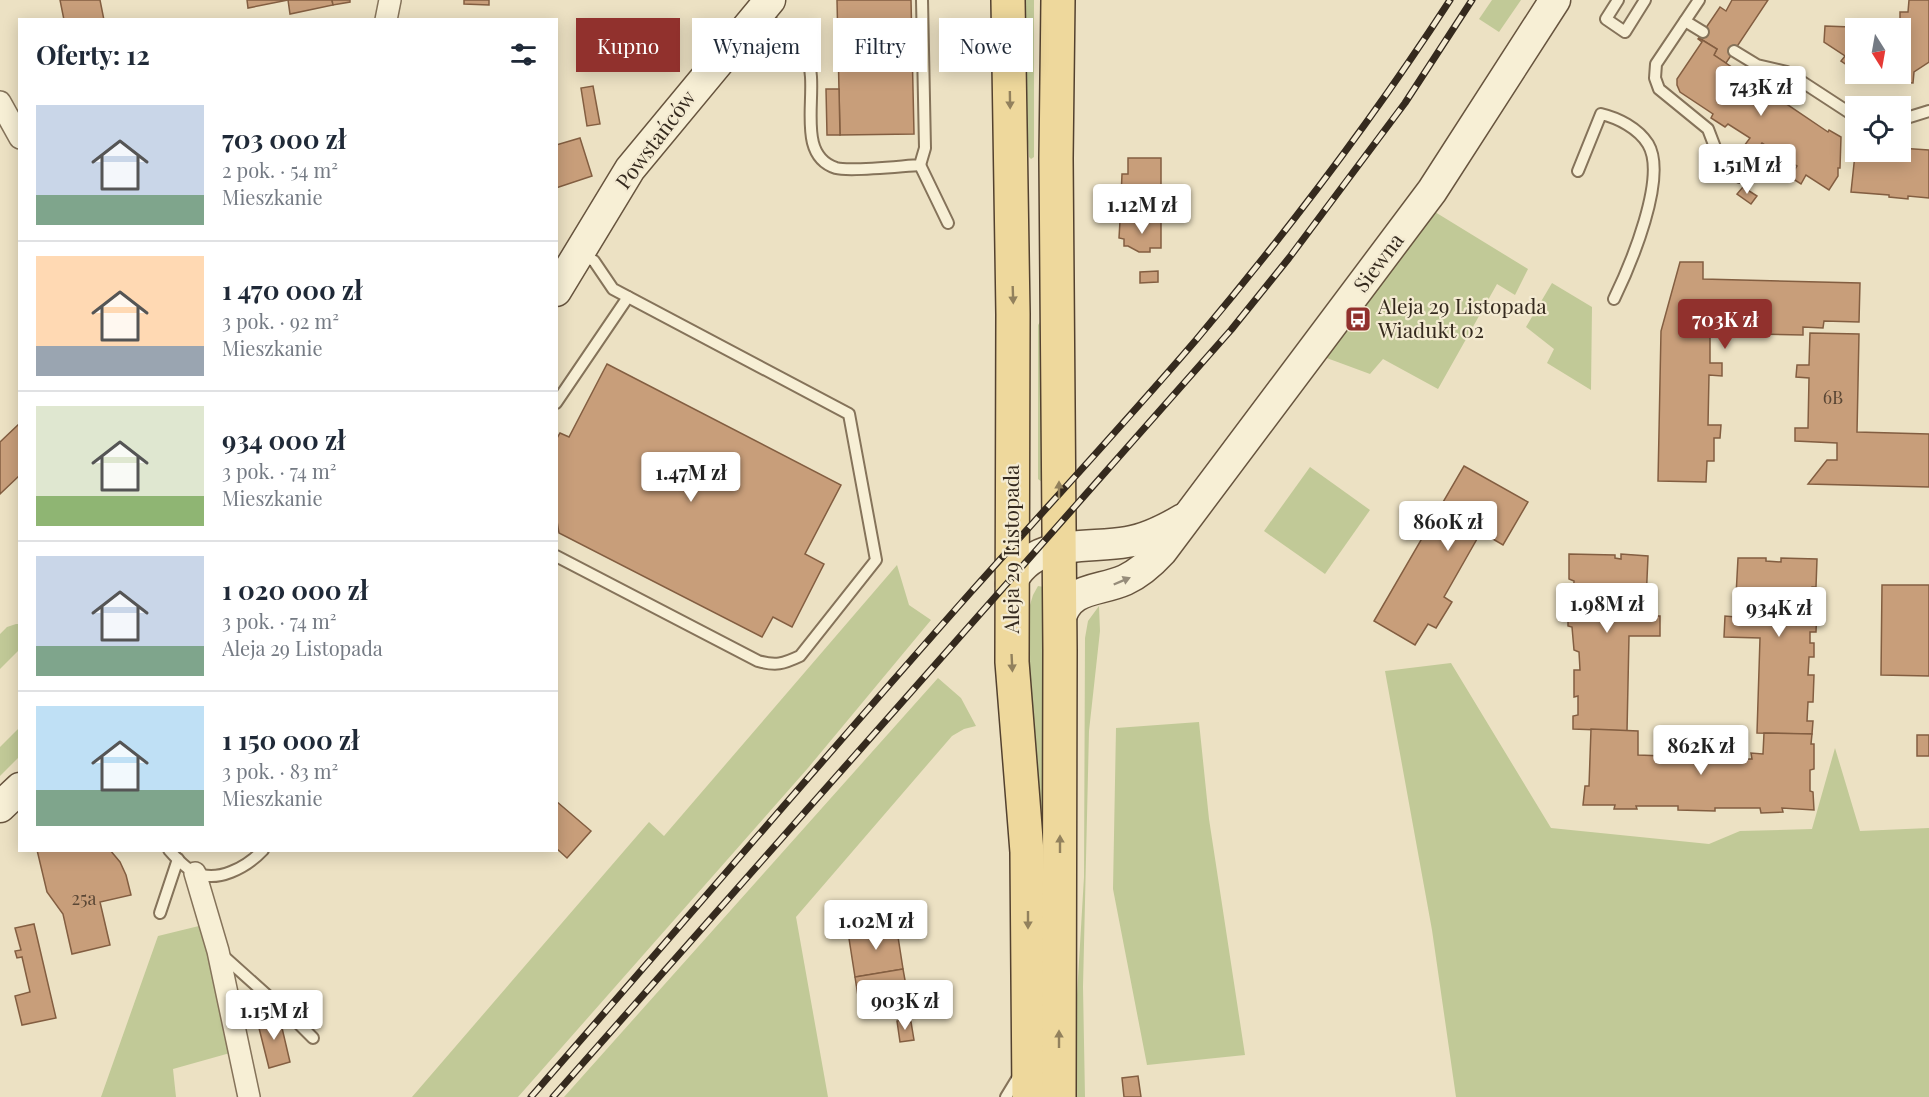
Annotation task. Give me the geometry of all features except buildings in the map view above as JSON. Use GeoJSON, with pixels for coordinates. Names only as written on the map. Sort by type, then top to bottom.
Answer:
{"type":"FeatureCollection","features":[{"type":"Feature","properties":{"kind":"main road","name":"Aleja 29 Listopada"},"geometry":{"type":"LineString","coordinates":[[1008,0],[1013,314],[1012,519],[1019,572],[1012,662],[1027,852],[1029,1097]]}},
{"type":"Feature","properties":{"kind":"main road"},"geometry":{"type":"LineString","coordinates":[[1058,0],[1056,158],[1059,549],[1073,588],[1060,620],[1059,1097]]}},
{"type":"Feature","properties":{"kind":"street"},"geometry":{"type":"LineString","coordinates":[[386,18],[390,0]]}},
{"type":"Feature","properties":{"kind":"street","name":"Siewna"},"geometry":{"type":"LineString","coordinates":[[1073,588],[1115,584],[1142,571],[1162,551],[1432,191],[1555,0]]}},
{"type":"Feature","properties":{"kind":"street","name":"Powstańców"},"geometry":{"type":"LineString","coordinates":[[558,286],[630,169],[723,54],[765,7]]}},
{"type":"Feature","properties":{"kind":"street"},"geometry":{"type":"LineString","coordinates":[[2,110],[18,135]]}},
{"type":"Feature","properties":{"kind":"street","name":"Siewna"},"geometry":{"type":"LineString","coordinates":[[1019,572],[1042,552],[1137,540],[1158,532],[1189,515]]}},
{"type":"Feature","properties":{"kind":"street"},"geometry":{"type":"LineString","coordinates":[[1019,572],[1046,578],[1073,588]]}},
{"type":"Feature","properties":{"kind":"street"},"geometry":{"type":"LineString","coordinates":[[0,807],[18,790]]}},
{"type":"Feature","properties":{"kind":"street"},"geometry":{"type":"LineString","coordinates":[[195,873],[218,951],[249,1097]]}},
{"type":"Feature","properties":{"kind":"lane"},"geometry":{"type":"LineString","coordinates":[[922,0],[925,148],[920,165],[948,223]]}},
{"type":"Feature","properties":{"kind":"lane"},"geometry":{"type":"LineString","coordinates":[[1618,0],[1606,19],[1625,32],[1645,0]]}},
{"type":"Feature","properties":{"kind":"lane"},"geometry":{"type":"LineString","coordinates":[[1699,0],[1656,64],[1655,78],[1659,89],[1708,129],[1721,163],[1740,177]]}},
{"type":"Feature","properties":{"kind":"lane"},"geometry":{"type":"LineString","coordinates":[[765,7],[806,55],[811,72],[812,143],[820,159],[837,168],[920,165]]}},
{"type":"Feature","properties":{"kind":"lane"},"geometry":{"type":"LineString","coordinates":[[1685,21],[1703,32]]}},
{"type":"Feature","properties":{"kind":"lane"},"geometry":{"type":"LineString","coordinates":[[1734,51],[1757,65],[1787,72],[1845,110]]}},
{"type":"Feature","properties":{"kind":"lane"},"geometry":{"type":"LineString","coordinates":[[1911,117],[1929,111]]}},
{"type":"Feature","properties":{"kind":"lane"},"geometry":{"type":"LineString","coordinates":[[1578,171],[1601,114],[1631,126],[1648,144],[1655,168],[1646,215],[1634,256],[1614,299]]}},
{"type":"Feature","properties":{"kind":"lane"},"geometry":{"type":"LineString","coordinates":[[558,557],[758,661],[771,664],[785,663],[800,656],[876,560],[849,414],[613,289],[594,261],[579,253]]}},
{"type":"Feature","properties":{"kind":"lane"},"geometry":{"type":"LineString","coordinates":[[558,400],[628,297]]}},
{"type":"Feature","properties":{"kind":"lane"},"geometry":{"type":"LineString","coordinates":[[171,852],[195,873],[216,876],[238,870],[260,852]]}},
{"type":"Feature","properties":{"kind":"lane"},"geometry":{"type":"LineString","coordinates":[[160,913],[178,859]]}},
{"type":"Feature","properties":{"kind":"lane"},"geometry":{"type":"LineString","coordinates":[[218,951],[313,1038]]}},
{"type":"Feature","properties":{"kind":"lane"},"geometry":{"type":"LineString","coordinates":[[1006,1097],[1029,1058]]}},
{"type":"Feature","properties":{"kind":"green space"},"geometry":{"type":"Polygon","coordinates":[[[1026,0],[1034,0],[1034,157],[1031,159],[1025,97],[1025,72],[1033,72],[1033,18],[1026,18],[1026,0]]]}},
{"type":"Feature","properties":{"kind":"green space"},"geometry":{"type":"Polygon","coordinates":[[[1492,0],[1521,0],[1499,32],[1479,19],[1492,0]]]}},
{"type":"Feature","properties":{"kind":"green space"},"geometry":{"type":"Polygon","coordinates":[[[1435,212],[1528,269],[1515,295],[1497,284],[1438,389],[1383,359],[1370,374],[1324,357],[1435,212]]]}},
{"type":"Feature","properties":{"kind":"green space"},"geometry":{"type":"Polygon","coordinates":[[[1552,283],[1592,307],[1591,390],[1547,363],[1554,349],[1526,327],[1552,283]]]}},
{"type":"Feature","properties":{"kind":"green space"},"geometry":{"type":"Polygon","coordinates":[[[1040,322],[1042,325],[1045,481],[1042,482],[1038,479],[1038,325],[1040,322]]]}},
{"type":"Feature","properties":{"kind":"green space"},"geometry":{"type":"Polygon","coordinates":[[[1310,467],[1370,510],[1325,574],[1264,531],[1310,467]]]}},
{"type":"Feature","properties":{"kind":"green space"},"geometry":{"type":"Polygon","coordinates":[[[897,565],[909,605],[931,620],[808,768],[518,1097],[412,1097],[649,822],[664,836],[897,565]]]}},
{"type":"Feature","properties":{"kind":"green space"},"geometry":{"type":"Polygon","coordinates":[[[1038,586],[1044,587],[1043,832],[1026,676],[1027,615],[1038,586]]]}},
{"type":"Feature","properties":{"kind":"green space"},"geometry":{"type":"Polygon","coordinates":[[[1099,606],[1100,631],[1089,731],[1083,987],[1085,1097],[1073,1097],[1084,877],[1085,638],[1088,621],[1099,606]]]}},
{"type":"Feature","properties":{"kind":"green space"},"geometry":{"type":"Polygon","coordinates":[[[18,624],[18,651],[0,669],[0,634],[7,627],[18,624]]]}},
{"type":"Feature","properties":{"kind":"green space"},"geometry":{"type":"Polygon","coordinates":[[[1451,663],[1551,828],[1709,844],[1740,831],[1812,829],[1835,748],[1860,831],[1929,828],[1929,1097],[1456,1097],[1432,930],[1385,671],[1451,663]]]}},
{"type":"Feature","properties":{"kind":"green space"},"geometry":{"type":"Polygon","coordinates":[[[938,678],[961,698],[976,726],[964,729],[952,736],[796,917],[828,1097],[564,1097],[938,678]]]}},
{"type":"Feature","properties":{"kind":"green space"},"geometry":{"type":"Polygon","coordinates":[[[1199,722],[1209,819],[1245,1055],[1147,1065],[1113,889],[1116,728],[1199,722]]]}},
{"type":"Feature","properties":{"kind":"green space"},"geometry":{"type":"Polygon","coordinates":[[[18,729],[18,758],[0,776],[0,747],[18,729]]]}},
{"type":"Feature","properties":{"kind":"green space"},"geometry":{"type":"Polygon","coordinates":[[[203,925],[230,1053],[173,1069],[176,1097],[101,1097],[158,936],[203,925]]]}},
{"type":"Feature","properties":{"kind":"railway"},"geometry":{"type":"LineString","coordinates":[[531,1097],[971,592],[1196,340],[1328,174],[1391,88],[1450,0]]}},
{"type":"Feature","properties":{"kind":"railway"},"geometry":{"type":"LineString","coordinates":[[553,1097],[1231,330],[1289,258],[1405,103],[1472,0]]}},
{"type":"Feature","properties":{"kind":"place","name":"Aleja 29 Listopada Wiadukt 02"},"geometry":{"type":"Point","coordinates":[1358,319]}}]}
